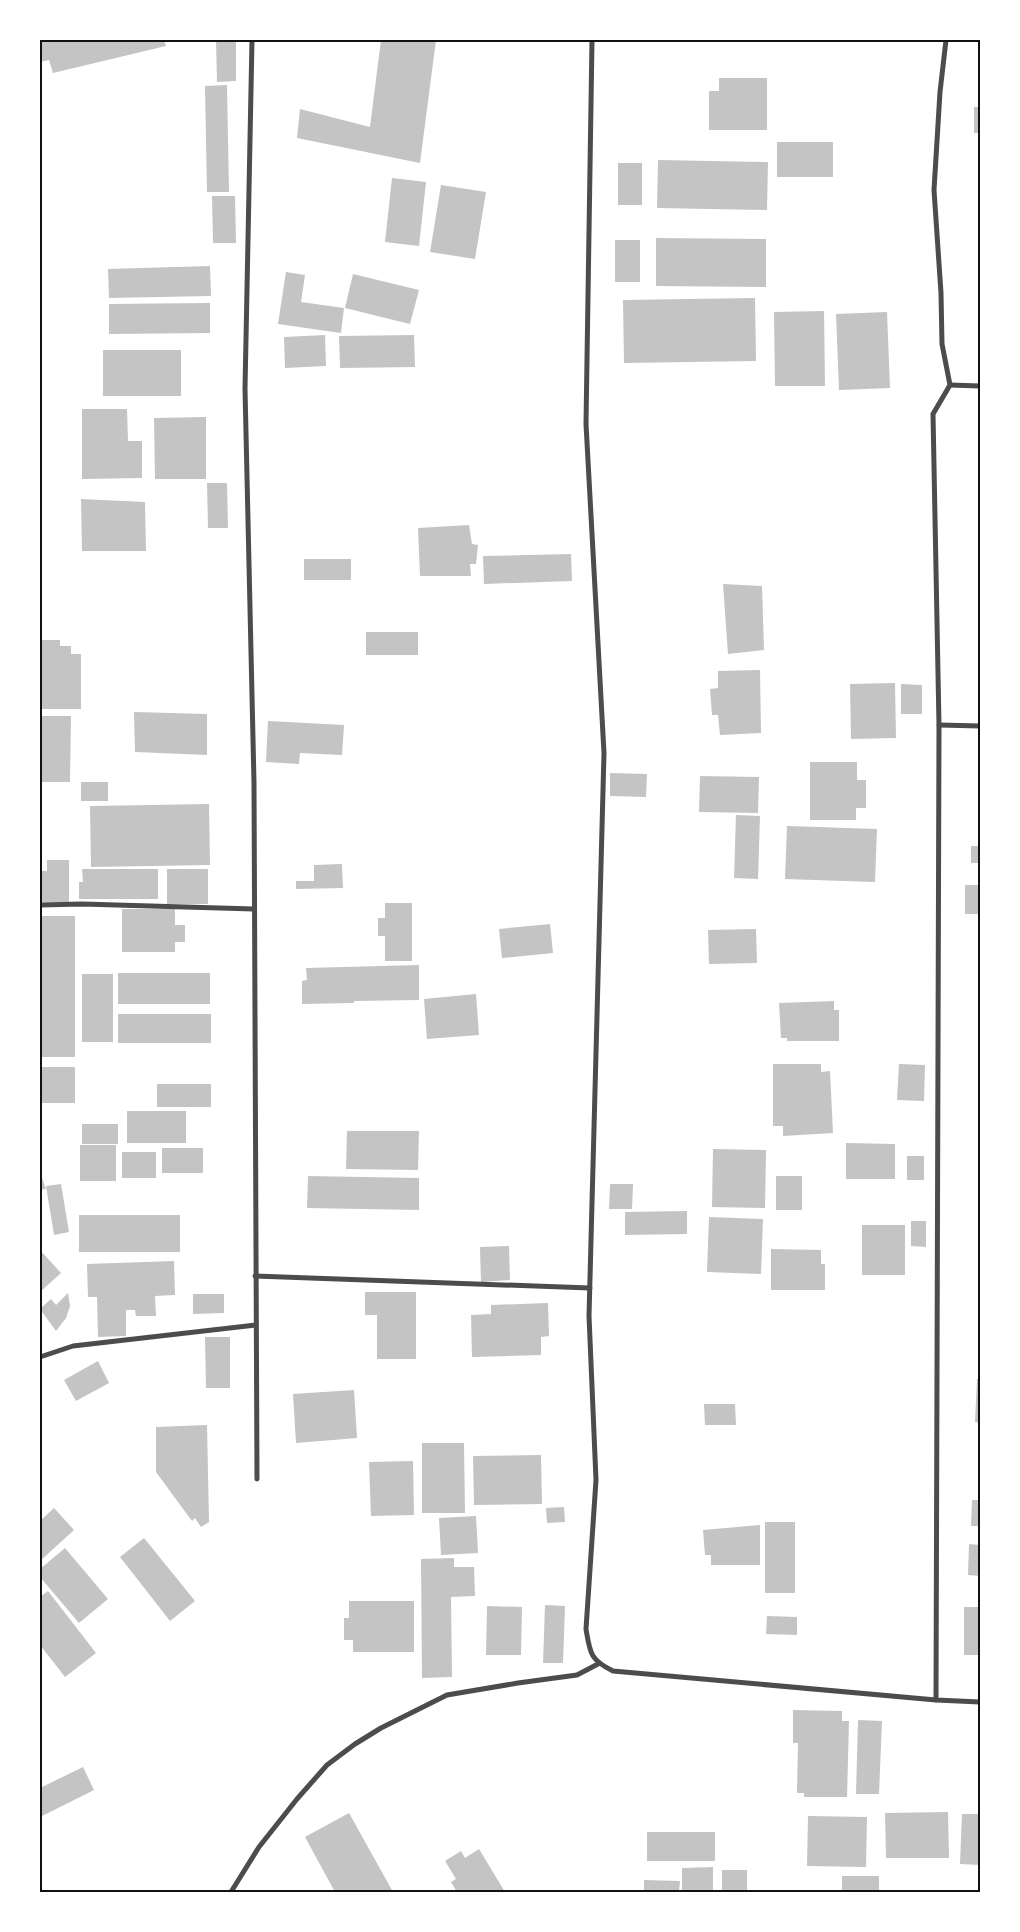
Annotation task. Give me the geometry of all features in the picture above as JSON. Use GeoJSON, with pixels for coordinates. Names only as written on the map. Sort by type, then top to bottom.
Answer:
{"type":"FeatureCollection","features":[{"type":"Feature","properties":{"kind":"street"},"geometry":{"type":"LineString","coordinates":[[252,40],[245,389],[254,783],[256,1479]]}},
{"type":"Feature","properties":{"kind":"street"},"geometry":{"type":"LineString","coordinates":[[592,40],[586,424],[604,753],[589,1316],[596,1480],[586,1629],[590,1651],[598,1664],[613,1671],[936,1700],[980,1702]]}},
{"type":"Feature","properties":{"kind":"street"},"geometry":{"type":"LineString","coordinates":[[936,1700],[939,725],[933,414],[950,386],[942,344],[941,293],[934,190],[940,92],[946,40]]}},
{"type":"Feature","properties":{"kind":"street"},"geometry":{"type":"LineString","coordinates":[[950,386],[980,386]]}},
{"type":"Feature","properties":{"kind":"street"},"geometry":{"type":"LineString","coordinates":[[939,725],[980,726]]}},
{"type":"Feature","properties":{"kind":"street"},"geometry":{"type":"LineString","coordinates":[[40,906],[82,904],[254,908]]}},
{"type":"Feature","properties":{"kind":"street"},"geometry":{"type":"LineString","coordinates":[[255,1276],[590,1288]]}},
{"type":"Feature","properties":{"kind":"street"},"geometry":{"type":"LineString","coordinates":[[40,1357],[73,1346],[256,1325]]}},
{"type":"Feature","properties":{"kind":"street"},"geometry":{"type":"LineString","coordinates":[[231,1892],[259,1847],[297,1799],[327,1765],[355,1744],[381,1728],[447,1695],[518,1682],[577,1675],[598,1664]]}},
{"type":"Feature","properties":{"kind":"building"},"geometry":{"type":"Polygon","coordinates":[[[40,40],[164,40],[166,46],[53,73],[49,60],[40,62],[40,40]]]}},
{"type":"Feature","properties":{"kind":"building"},"geometry":{"type":"Polygon","coordinates":[[[216,40],[236,40],[236,81],[217,82],[216,40]]]}},
{"type":"Feature","properties":{"kind":"building"},"geometry":{"type":"Polygon","coordinates":[[[381,40],[436,40],[420,163],[297,138],[300,109],[370,127],[381,40]]]}},
{"type":"Feature","properties":{"kind":"building"},"geometry":{"type":"Polygon","coordinates":[[[719,78],[767,78],[767,130],[709,130],[709,91],[719,91],[719,78]]]}},
{"type":"Feature","properties":{"kind":"building"},"geometry":{"type":"Polygon","coordinates":[[[227,85],[229,192],[207,192],[205,86],[227,85]]]}},
{"type":"Feature","properties":{"kind":"building"},"geometry":{"type":"Polygon","coordinates":[[[974,107],[980,107],[980,133],[974,133],[974,107]]]}},
{"type":"Feature","properties":{"kind":"building"},"geometry":{"type":"Polygon","coordinates":[[[777,142],[833,142],[833,177],[777,177],[777,142]]]}},
{"type":"Feature","properties":{"kind":"building"},"geometry":{"type":"Polygon","coordinates":[[[658,160],[768,162],[767,210],[657,208],[658,160]]]}},
{"type":"Feature","properties":{"kind":"building"},"geometry":{"type":"Polygon","coordinates":[[[618,163],[642,163],[642,205],[618,205],[618,163]]]}},
{"type":"Feature","properties":{"kind":"building"},"geometry":{"type":"Polygon","coordinates":[[[392,178],[426,182],[419,246],[385,242],[392,178]]]}},
{"type":"Feature","properties":{"kind":"building"},"geometry":{"type":"Polygon","coordinates":[[[441,185],[486,192],[475,259],[430,252],[441,185]]]}},
{"type":"Feature","properties":{"kind":"building"},"geometry":{"type":"Polygon","coordinates":[[[212,196],[235,196],[236,243],[213,243],[212,196]]]}},
{"type":"Feature","properties":{"kind":"building"},"geometry":{"type":"Polygon","coordinates":[[[656,238],[766,239],[766,287],[656,286],[656,238]]]}},
{"type":"Feature","properties":{"kind":"building"},"geometry":{"type":"Polygon","coordinates":[[[615,240],[640,240],[640,282],[615,282],[615,240]]]}},
{"type":"Feature","properties":{"kind":"building"},"geometry":{"type":"Polygon","coordinates":[[[210,266],[211,296],[109,298],[108,269],[210,266]]]}},
{"type":"Feature","properties":{"kind":"building"},"geometry":{"type":"Polygon","coordinates":[[[286,272],[305,275],[301,302],[344,308],[341,333],[278,324],[286,272]]]}},
{"type":"Feature","properties":{"kind":"building"},"geometry":{"type":"Polygon","coordinates":[[[353,274],[419,290],[410,324],[345,308],[353,274]]]}},
{"type":"Feature","properties":{"kind":"building"},"geometry":{"type":"Polygon","coordinates":[[[755,298],[756,361],[624,363],[623,300],[755,298]]]}},
{"type":"Feature","properties":{"kind":"building"},"geometry":{"type":"Polygon","coordinates":[[[210,303],[210,333],[109,334],[109,304],[210,303]]]}},
{"type":"Feature","properties":{"kind":"building"},"geometry":{"type":"Polygon","coordinates":[[[824,311],[825,386],[775,386],[774,312],[824,311]]]}},
{"type":"Feature","properties":{"kind":"building"},"geometry":{"type":"Polygon","coordinates":[[[887,312],[890,388],[839,390],[836,314],[887,312]]]}},
{"type":"Feature","properties":{"kind":"building"},"geometry":{"type":"Polygon","coordinates":[[[325,335],[326,366],[285,368],[284,337],[325,335]]]}},
{"type":"Feature","properties":{"kind":"building"},"geometry":{"type":"Polygon","coordinates":[[[414,335],[415,367],[340,368],[339,336],[414,335]]]}},
{"type":"Feature","properties":{"kind":"building"},"geometry":{"type":"Polygon","coordinates":[[[103,350],[181,350],[181,396],[103,396],[103,350]]]}},
{"type":"Feature","properties":{"kind":"building"},"geometry":{"type":"Polygon","coordinates":[[[82,409],[127,409],[128,441],[142,441],[142,478],[82,479],[82,409]]]}},
{"type":"Feature","properties":{"kind":"building"},"geometry":{"type":"Polygon","coordinates":[[[206,417],[206,479],[155,479],[154,418],[206,417]]]}},
{"type":"Feature","properties":{"kind":"building"},"geometry":{"type":"Polygon","coordinates":[[[207,483],[227,483],[228,528],[208,528],[207,483]]]}},
{"type":"Feature","properties":{"kind":"building"},"geometry":{"type":"Polygon","coordinates":[[[81,499],[145,502],[146,551],[82,551],[81,499]]]}},
{"type":"Feature","properties":{"kind":"building"},"geometry":{"type":"Polygon","coordinates":[[[469,525],[472,544],[478,545],[476,564],[470,564],[471,576],[420,576],[418,528],[469,525]]]}},
{"type":"Feature","properties":{"kind":"building"},"geometry":{"type":"Polygon","coordinates":[[[571,554],[572,581],[484,584],[483,556],[571,554]]]}},
{"type":"Feature","properties":{"kind":"building"},"geometry":{"type":"Polygon","coordinates":[[[304,559],[351,559],[351,580],[304,580],[304,559]]]}},
{"type":"Feature","properties":{"kind":"building"},"geometry":{"type":"Polygon","coordinates":[[[723,584],[762,586],[764,650],[728,654],[723,584]]]}},
{"type":"Feature","properties":{"kind":"building"},"geometry":{"type":"Polygon","coordinates":[[[366,632],[418,632],[418,655],[366,655],[366,632]]]}},
{"type":"Feature","properties":{"kind":"building"},"geometry":{"type":"Polygon","coordinates":[[[40,640],[60,640],[60,646],[71,646],[71,654],[81,654],[81,709],[40,709],[40,640]]]}},
{"type":"Feature","properties":{"kind":"building"},"geometry":{"type":"Polygon","coordinates":[[[760,670],[761,733],[720,735],[718,715],[712,715],[710,689],[718,688],[718,671],[760,670]]]}},
{"type":"Feature","properties":{"kind":"building"},"geometry":{"type":"Polygon","coordinates":[[[895,683],[896,738],[851,739],[850,684],[895,683]]]}},
{"type":"Feature","properties":{"kind":"building"},"geometry":{"type":"Polygon","coordinates":[[[901,684],[922,685],[922,714],[901,714],[901,684]]]}},
{"type":"Feature","properties":{"kind":"building"},"geometry":{"type":"Polygon","coordinates":[[[134,712],[207,714],[207,755],[135,752],[134,712]]]}},
{"type":"Feature","properties":{"kind":"building"},"geometry":{"type":"Polygon","coordinates":[[[40,716],[71,716],[70,782],[40,782],[40,716]]]}},
{"type":"Feature","properties":{"kind":"building"},"geometry":{"type":"Polygon","coordinates":[[[268,721],[344,725],[342,755],[300,753],[299,764],[266,762],[268,721]]]}},
{"type":"Feature","properties":{"kind":"building"},"geometry":{"type":"Polygon","coordinates":[[[810,762],[857,762],[857,780],[866,780],[866,808],[856,808],[856,820],[810,820],[810,762]]]}},
{"type":"Feature","properties":{"kind":"building"},"geometry":{"type":"Polygon","coordinates":[[[610,773],[647,774],[646,797],[610,796],[610,773]]]}},
{"type":"Feature","properties":{"kind":"building"},"geometry":{"type":"Polygon","coordinates":[[[700,776],[759,777],[758,813],[699,812],[700,776]]]}},
{"type":"Feature","properties":{"kind":"building"},"geometry":{"type":"Polygon","coordinates":[[[81,782],[108,782],[108,801],[81,801],[81,782]]]}},
{"type":"Feature","properties":{"kind":"building"},"geometry":{"type":"Polygon","coordinates":[[[209,804],[210,865],[91,867],[90,806],[209,804]]]}},
{"type":"Feature","properties":{"kind":"building"},"geometry":{"type":"Polygon","coordinates":[[[736,815],[760,816],[758,879],[734,878],[736,815]]]}},
{"type":"Feature","properties":{"kind":"building"},"geometry":{"type":"Polygon","coordinates":[[[787,826],[877,829],[875,882],[785,879],[787,826]]]}},
{"type":"Feature","properties":{"kind":"building"},"geometry":{"type":"Polygon","coordinates":[[[971,846],[980,846],[980,863],[971,863],[971,846]]]}},
{"type":"Feature","properties":{"kind":"building"},"geometry":{"type":"Polygon","coordinates":[[[47,860],[69,860],[69,902],[41,902],[41,871],[47,871],[47,860]]]}},
{"type":"Feature","properties":{"kind":"building"},"geometry":{"type":"Polygon","coordinates":[[[342,864],[343,888],[296,889],[296,881],[314,881],[314,865],[342,864]]]}},
{"type":"Feature","properties":{"kind":"building"},"geometry":{"type":"Polygon","coordinates":[[[82,869],[158,869],[158,899],[79,899],[79,882],[83,882],[82,869]]]}},
{"type":"Feature","properties":{"kind":"building"},"geometry":{"type":"Polygon","coordinates":[[[167,869],[208,869],[208,904],[167,904],[167,869]]]}},
{"type":"Feature","properties":{"kind":"building"},"geometry":{"type":"Polygon","coordinates":[[[965,885],[980,885],[980,914],[965,914],[965,885]]]}},
{"type":"Feature","properties":{"kind":"building"},"geometry":{"type":"Polygon","coordinates":[[[385,903],[412,903],[412,961],[385,961],[385,936],[378,936],[378,918],[385,918],[385,903]]]}},
{"type":"Feature","properties":{"kind":"building"},"geometry":{"type":"Polygon","coordinates":[[[122,909],[175,909],[175,925],[185,925],[185,942],[175,942],[175,952],[122,952],[122,909]]]}},
{"type":"Feature","properties":{"kind":"building"},"geometry":{"type":"Polygon","coordinates":[[[40,916],[75,916],[75,1057],[40,1057],[40,916]]]}},
{"type":"Feature","properties":{"kind":"building"},"geometry":{"type":"Polygon","coordinates":[[[550,924],[553,953],[502,958],[499,929],[550,924]]]}},
{"type":"Feature","properties":{"kind":"building"},"geometry":{"type":"Polygon","coordinates":[[[756,929],[757,963],[709,964],[708,930],[756,929]]]}},
{"type":"Feature","properties":{"kind":"building"},"geometry":{"type":"Polygon","coordinates":[[[419,965],[419,1000],[302,1004],[302,981],[307,980],[306,968],[419,965]]]}},
{"type":"Feature","properties":{"kind":"building"},"geometry":{"type":"Polygon","coordinates":[[[118,973],[210,973],[210,1004],[118,1004],[118,973]]]}},
{"type":"Feature","properties":{"kind":"building"},"geometry":{"type":"Polygon","coordinates":[[[82,974],[113,974],[113,1042],[82,1042],[82,974]]]}},
{"type":"Feature","properties":{"kind":"building"},"geometry":{"type":"Polygon","coordinates":[[[476,994],[479,1035],[427,1039],[424,999],[476,994]]]}},
{"type":"Feature","properties":{"kind":"building"},"geometry":{"type":"Polygon","coordinates":[[[834,1001],[834,1010],[839,1010],[839,1041],[787,1041],[787,1038],[781,1038],[779,1003],[834,1001]]]}},
{"type":"Feature","properties":{"kind":"building"},"geometry":{"type":"Polygon","coordinates":[[[118,1014],[211,1014],[211,1043],[118,1043],[118,1014]]]}},
{"type":"Feature","properties":{"kind":"building"},"geometry":{"type":"Polygon","coordinates":[[[773,1064],[821,1064],[821,1072],[830,1071],[833,1133],[783,1136],[783,1126],[773,1126],[773,1064]]]}},
{"type":"Feature","properties":{"kind":"building"},"geometry":{"type":"Polygon","coordinates":[[[899,1064],[925,1065],[924,1101],[897,1100],[899,1064]]]}},
{"type":"Feature","properties":{"kind":"building"},"geometry":{"type":"Polygon","coordinates":[[[40,1067],[75,1067],[75,1103],[40,1103],[40,1067]]]}},
{"type":"Feature","properties":{"kind":"building"},"geometry":{"type":"Polygon","coordinates":[[[157,1084],[211,1084],[211,1107],[157,1107],[157,1084]]]}},
{"type":"Feature","properties":{"kind":"building"},"geometry":{"type":"Polygon","coordinates":[[[127,1111],[186,1111],[186,1143],[127,1143],[127,1111]]]}},
{"type":"Feature","properties":{"kind":"building"},"geometry":{"type":"Polygon","coordinates":[[[82,1124],[118,1124],[118,1144],[82,1144],[82,1124]]]}},
{"type":"Feature","properties":{"kind":"building"},"geometry":{"type":"Polygon","coordinates":[[[347,1131],[419,1131],[418,1170],[346,1169],[347,1131]]]}},
{"type":"Feature","properties":{"kind":"building"},"geometry":{"type":"Polygon","coordinates":[[[846,1143],[895,1144],[895,1179],[846,1179],[846,1143]]]}},
{"type":"Feature","properties":{"kind":"building"},"geometry":{"type":"Polygon","coordinates":[[[80,1145],[116,1145],[116,1181],[80,1181],[80,1145]]]}},
{"type":"Feature","properties":{"kind":"building"},"geometry":{"type":"Polygon","coordinates":[[[162,1148],[203,1148],[203,1173],[162,1173],[162,1148]]]}},
{"type":"Feature","properties":{"kind":"building"},"geometry":{"type":"Polygon","coordinates":[[[713,1149],[766,1150],[765,1208],[712,1207],[713,1149]]]}},
{"type":"Feature","properties":{"kind":"building"},"geometry":{"type":"Polygon","coordinates":[[[122,1152],[156,1152],[156,1178],[122,1178],[122,1152]]]}},
{"type":"Feature","properties":{"kind":"building"},"geometry":{"type":"Polygon","coordinates":[[[907,1156],[924,1156],[924,1180],[907,1180],[907,1156]]]}},
{"type":"Feature","properties":{"kind":"building"},"geometry":{"type":"Polygon","coordinates":[[[40,1172],[46,1189],[40,1190],[40,1172]]]}},
{"type":"Feature","properties":{"kind":"building"},"geometry":{"type":"Polygon","coordinates":[[[308,1176],[419,1178],[419,1210],[307,1208],[308,1176]]]}},
{"type":"Feature","properties":{"kind":"building"},"geometry":{"type":"Polygon","coordinates":[[[776,1176],[802,1176],[802,1210],[776,1210],[776,1176]]]}},
{"type":"Feature","properties":{"kind":"building"},"geometry":{"type":"Polygon","coordinates":[[[61,1184],[69,1232],[54,1235],[46,1186],[61,1184]]]}},
{"type":"Feature","properties":{"kind":"building"},"geometry":{"type":"Polygon","coordinates":[[[610,1184],[633,1184],[632,1209],[609,1209],[610,1184]]]}},
{"type":"Feature","properties":{"kind":"building"},"geometry":{"type":"Polygon","coordinates":[[[687,1211],[687,1234],[625,1235],[625,1212],[687,1211]]]}},
{"type":"Feature","properties":{"kind":"building"},"geometry":{"type":"Polygon","coordinates":[[[79,1215],[180,1215],[180,1252],[79,1252],[79,1215]]]}},
{"type":"Feature","properties":{"kind":"building"},"geometry":{"type":"Polygon","coordinates":[[[709,1217],[763,1219],[761,1274],[707,1272],[709,1217]]]}},
{"type":"Feature","properties":{"kind":"building"},"geometry":{"type":"Polygon","coordinates":[[[911,1221],[926,1221],[926,1247],[911,1246],[911,1221]]]}},
{"type":"Feature","properties":{"kind":"building"},"geometry":{"type":"Polygon","coordinates":[[[862,1225],[905,1225],[905,1275],[862,1275],[862,1225]]]}},
{"type":"Feature","properties":{"kind":"building"},"geometry":{"type":"Polygon","coordinates":[[[509,1246],[510,1280],[481,1282],[480,1247],[509,1246]]]}},
{"type":"Feature","properties":{"kind":"building"},"geometry":{"type":"Polygon","coordinates":[[[771,1249],[821,1250],[821,1264],[825,1264],[825,1290],[771,1290],[771,1249]]]}},
{"type":"Feature","properties":{"kind":"building"},"geometry":{"type":"Polygon","coordinates":[[[40,1250],[61,1273],[40,1292],[40,1250]]]}},
{"type":"Feature","properties":{"kind":"building"},"geometry":{"type":"Polygon","coordinates":[[[174,1261],[175,1295],[155,1296],[156,1316],[136,1316],[135,1310],[126,1310],[126,1336],[98,1337],[97,1297],[88,1297],[87,1264],[174,1261]]]}},
{"type":"Feature","properties":{"kind":"building"},"geometry":{"type":"Polygon","coordinates":[[[365,1292],[416,1292],[416,1359],[377,1359],[377,1315],[365,1315],[365,1292]]]}},
{"type":"Feature","properties":{"kind":"building"},"geometry":{"type":"Polygon","coordinates":[[[68,1293],[70,1306],[66,1318],[56,1331],[40,1309],[51,1299],[56,1305],[68,1293]]]}},
{"type":"Feature","properties":{"kind":"building"},"geometry":{"type":"Polygon","coordinates":[[[193,1294],[224,1294],[224,1313],[193,1314],[193,1294]]]}},
{"type":"Feature","properties":{"kind":"building"},"geometry":{"type":"Polygon","coordinates":[[[548,1303],[549,1336],[541,1337],[541,1355],[472,1357],[471,1315],[491,1314],[491,1305],[548,1303]]]}},
{"type":"Feature","properties":{"kind":"building"},"geometry":{"type":"Polygon","coordinates":[[[205,1337],[230,1337],[230,1388],[206,1388],[205,1337]]]}},
{"type":"Feature","properties":{"kind":"building"},"geometry":{"type":"Polygon","coordinates":[[[98,1361],[109,1383],[76,1401],[64,1380],[98,1361]]]}},
{"type":"Feature","properties":{"kind":"building"},"geometry":{"type":"Polygon","coordinates":[[[977,1379],[980,1379],[980,1423],[975,1422],[977,1379]]]}},
{"type":"Feature","properties":{"kind":"building"},"geometry":{"type":"Polygon","coordinates":[[[354,1390],[357,1438],[296,1443],[293,1394],[354,1390]]]}},
{"type":"Feature","properties":{"kind":"building"},"geometry":{"type":"Polygon","coordinates":[[[704,1404],[735,1404],[736,1425],[705,1425],[704,1404]]]}},
{"type":"Feature","properties":{"kind":"building"},"geometry":{"type":"Polygon","coordinates":[[[207,1425],[209,1522],[201,1527],[195,1518],[192,1521],[156,1472],[156,1427],[207,1425]]]}},
{"type":"Feature","properties":{"kind":"building"},"geometry":{"type":"Polygon","coordinates":[[[422,1443],[464,1443],[465,1513],[422,1513],[422,1443]]]}},
{"type":"Feature","properties":{"kind":"building"},"geometry":{"type":"Polygon","coordinates":[[[541,1455],[542,1504],[474,1505],[473,1456],[541,1455]]]}},
{"type":"Feature","properties":{"kind":"building"},"geometry":{"type":"Polygon","coordinates":[[[413,1461],[414,1515],[371,1516],[369,1462],[413,1461]]]}},
{"type":"Feature","properties":{"kind":"building"},"geometry":{"type":"Polygon","coordinates":[[[972,1500],[980,1500],[980,1526],[971,1526],[972,1500]]]}},
{"type":"Feature","properties":{"kind":"building"},"geometry":{"type":"Polygon","coordinates":[[[564,1507],[565,1522],[547,1523],[546,1508],[564,1507]]]}},
{"type":"Feature","properties":{"kind":"building"},"geometry":{"type":"Polygon","coordinates":[[[54,1508],[74,1530],[40,1561],[40,1521],[54,1508]]]}},
{"type":"Feature","properties":{"kind":"building"},"geometry":{"type":"Polygon","coordinates":[[[476,1516],[478,1553],[441,1555],[439,1518],[476,1516]]]}},
{"type":"Feature","properties":{"kind":"building"},"geometry":{"type":"Polygon","coordinates":[[[765,1522],[795,1522],[795,1593],[765,1593],[765,1522]]]}},
{"type":"Feature","properties":{"kind":"building"},"geometry":{"type":"Polygon","coordinates":[[[760,1525],[760,1565],[711,1565],[711,1555],[705,1555],[703,1530],[760,1525]]]}},
{"type":"Feature","properties":{"kind":"building"},"geometry":{"type":"Polygon","coordinates":[[[144,1538],[195,1601],[170,1621],[120,1557],[144,1538]]]}},
{"type":"Feature","properties":{"kind":"building"},"geometry":{"type":"Polygon","coordinates":[[[969,1544],[980,1545],[980,1576],[968,1575],[969,1544]]]}},
{"type":"Feature","properties":{"kind":"building"},"geometry":{"type":"Polygon","coordinates":[[[65,1548],[108,1599],[79,1623],[40,1577],[40,1569],[65,1548]]]}},
{"type":"Feature","properties":{"kind":"building"},"geometry":{"type":"Polygon","coordinates":[[[454,1558],[454,1567],[474,1567],[475,1596],[451,1597],[452,1677],[422,1678],[421,1559],[454,1558]]]}},
{"type":"Feature","properties":{"kind":"building"},"geometry":{"type":"Polygon","coordinates":[[[48,1591],[96,1653],[65,1677],[40,1645],[40,1597],[48,1591]]]}},
{"type":"Feature","properties":{"kind":"building"},"geometry":{"type":"Polygon","coordinates":[[[349,1601],[414,1601],[414,1652],[353,1652],[353,1640],[344,1640],[344,1618],[349,1618],[349,1601]]]}},
{"type":"Feature","properties":{"kind":"building"},"geometry":{"type":"Polygon","coordinates":[[[545,1605],[565,1606],[563,1663],[543,1663],[545,1605]]]}},
{"type":"Feature","properties":{"kind":"building"},"geometry":{"type":"Polygon","coordinates":[[[487,1606],[522,1607],[521,1655],[486,1655],[487,1606]]]}},
{"type":"Feature","properties":{"kind":"building"},"geometry":{"type":"Polygon","coordinates":[[[964,1607],[980,1607],[980,1655],[964,1655],[964,1607]]]}},
{"type":"Feature","properties":{"kind":"building"},"geometry":{"type":"Polygon","coordinates":[[[767,1616],[797,1617],[797,1635],[766,1634],[767,1616]]]}},
{"type":"Feature","properties":{"kind":"building"},"geometry":{"type":"Polygon","coordinates":[[[793,1710],[842,1711],[842,1721],[849,1721],[847,1797],[804,1797],[804,1793],[797,1793],[798,1743],[793,1743],[793,1710]]]}},
{"type":"Feature","properties":{"kind":"building"},"geometry":{"type":"Polygon","coordinates":[[[858,1720],[882,1721],[879,1794],[856,1794],[858,1720]]]}},
{"type":"Feature","properties":{"kind":"building"},"geometry":{"type":"Polygon","coordinates":[[[83,1767],[94,1790],[40,1817],[40,1788],[83,1767]]]}},
{"type":"Feature","properties":{"kind":"building"},"geometry":{"type":"Polygon","coordinates":[[[948,1812],[949,1858],[886,1858],[885,1813],[948,1812]]]}},
{"type":"Feature","properties":{"kind":"building"},"geometry":{"type":"Polygon","coordinates":[[[349,1813],[393,1892],[335,1892],[305,1837],[349,1813]]]}},
{"type":"Feature","properties":{"kind":"building"},"geometry":{"type":"Polygon","coordinates":[[[962,1814],[980,1814],[980,1865],[960,1864],[962,1814]]]}},
{"type":"Feature","properties":{"kind":"building"},"geometry":{"type":"Polygon","coordinates":[[[808,1816],[867,1817],[866,1867],[807,1866],[808,1816]]]}},
{"type":"Feature","properties":{"kind":"building"},"geometry":{"type":"Polygon","coordinates":[[[647,1832],[715,1832],[715,1861],[647,1861],[647,1832]]]}},
{"type":"Feature","properties":{"kind":"building"},"geometry":{"type":"Polygon","coordinates":[[[479,1849],[505,1892],[457,1892],[451,1882],[456,1879],[445,1861],[461,1851],[465,1858],[479,1849]]]}},
{"type":"Feature","properties":{"kind":"building"},"geometry":{"type":"Polygon","coordinates":[[[713,1867],[713,1892],[682,1892],[682,1868],[713,1867]]]}},
{"type":"Feature","properties":{"kind":"building"},"geometry":{"type":"Polygon","coordinates":[[[722,1870],[747,1870],[747,1892],[722,1892],[722,1870]]]}},
{"type":"Feature","properties":{"kind":"building"},"geometry":{"type":"Polygon","coordinates":[[[842,1876],[879,1876],[879,1892],[842,1892],[842,1876]]]}},
{"type":"Feature","properties":{"kind":"building"},"geometry":{"type":"Polygon","coordinates":[[[644,1880],[680,1881],[679,1892],[644,1892],[644,1880]]]}}]}
